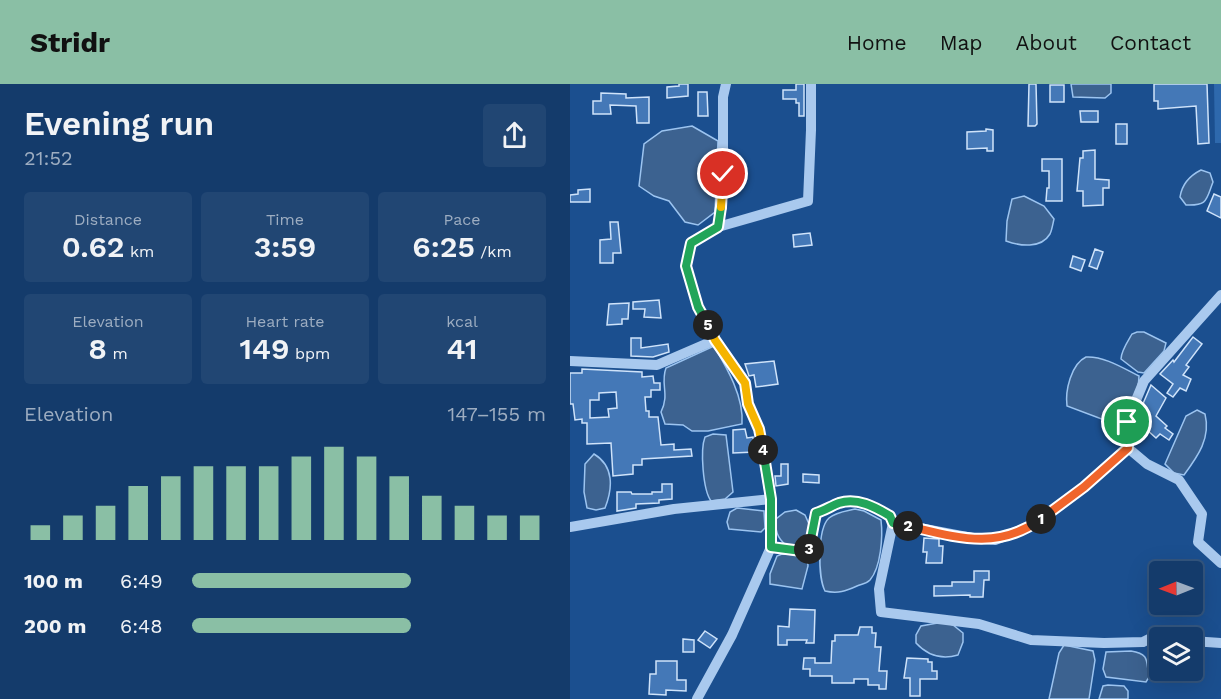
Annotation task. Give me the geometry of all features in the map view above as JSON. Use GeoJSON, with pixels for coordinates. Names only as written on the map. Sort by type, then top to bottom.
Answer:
{"type":"FeatureCollection","features":[{"type":"Feature","properties":{"kind":"street"},"geometry":{"type":"LineString","coordinates":[[718,227],[723,174],[723,97],[726,84]]}},
{"type":"Feature","properties":{"kind":"street"},"geometry":{"type":"LineString","coordinates":[[697,699],[732,635],[771,547],[771,499],[759,429],[748,404],[745,383],[715,340],[698,307],[686,266],[691,243],[718,227],[808,201],[811,84]]}},
{"type":"Feature","properties":{"kind":"street"},"geometry":{"type":"LineString","coordinates":[[1221,295],[1144,381],[1127,422],[1128,448],[1147,464],[1179,480],[1202,514],[1198,542],[1221,563]]}},
{"type":"Feature","properties":{"kind":"street"},"geometry":{"type":"LineString","coordinates":[[570,361],[657,365],[715,340]]}},
{"type":"Feature","properties":{"kind":"street"},"geometry":{"type":"LineString","coordinates":[[893,523],[972,538],[995,540],[1029,527],[1084,487],[1128,448]]}},
{"type":"Feature","properties":{"kind":"street"},"geometry":{"type":"LineString","coordinates":[[570,527],[674,510],[771,499]]}},
{"type":"Feature","properties":{"kind":"street"},"geometry":{"type":"LineString","coordinates":[[771,547],[809,552],[816,513],[838,503],[852,501],[866,504],[890,516],[893,523],[879,589],[881,612],[979,624],[1031,640],[1104,643],[1143,642],[1149,639]]}},
{"type":"Feature","properties":{"kind":"street"},"geometry":{"type":"LineString","coordinates":[[1203,642],[1221,643]]}},
{"type":"Feature","properties":{"kind":"shaded area"},"geometry":{"type":"Polygon","coordinates":[[[1071,84],[1111,84],[1111,93],[1105,98],[1073,97],[1071,84]]]}},
{"type":"Feature","properties":{"kind":"shaded area"},"geometry":{"type":"Polygon","coordinates":[[[1214,84],[1221,84],[1221,143],[1215,143],[1214,84]]]}},
{"type":"Feature","properties":{"kind":"shaded area"},"geometry":{"type":"Polygon","coordinates":[[[692,126],[718,141],[715,212],[698,225],[685,222],[669,201],[654,196],[639,186],[644,144],[662,131],[692,126]]]}},
{"type":"Feature","properties":{"kind":"shaded area"},"geometry":{"type":"Polygon","coordinates":[[[1201,170],[1210,173],[1213,182],[1207,197],[1202,203],[1186,205],[1180,197],[1182,188],[1193,175],[1201,170]]]}},
{"type":"Feature","properties":{"kind":"shaded area"},"geometry":{"type":"Polygon","coordinates":[[[1024,196],[1044,206],[1054,219],[1050,234],[1036,244],[1024,245],[1006,241],[1007,221],[1012,199],[1024,196]]]}},
{"type":"Feature","properties":{"kind":"shaded area"},"geometry":{"type":"Polygon","coordinates":[[[1144,332],[1166,343],[1164,351],[1144,373],[1138,372],[1121,359],[1123,349],[1132,334],[1144,332]]]}},
{"type":"Feature","properties":{"kind":"shaded area"},"geometry":{"type":"Polygon","coordinates":[[[714,346],[737,393],[742,424],[708,431],[692,431],[683,425],[665,424],[661,412],[665,400],[664,374],[666,368],[714,346]]]}},
{"type":"Feature","properties":{"kind":"shaded area"},"geometry":{"type":"Polygon","coordinates":[[[1086,357],[1106,360],[1139,376],[1133,401],[1118,422],[1107,421],[1067,406],[1070,378],[1076,366],[1086,357]]]}},
{"type":"Feature","properties":{"kind":"shaded area"},"geometry":{"type":"Polygon","coordinates":[[[1197,410],[1205,414],[1205,439],[1184,475],[1174,473],[1165,464],[1186,416],[1197,410]]]}},
{"type":"Feature","properties":{"kind":"shaded area"},"geometry":{"type":"Polygon","coordinates":[[[713,434],[726,435],[733,492],[725,499],[711,501],[704,479],[703,443],[705,437],[713,434]]]}},
{"type":"Feature","properties":{"kind":"shaded area"},"geometry":{"type":"Polygon","coordinates":[[[594,454],[605,465],[610,478],[605,508],[596,510],[587,508],[584,492],[585,464],[594,454]]]}},
{"type":"Feature","properties":{"kind":"shaded area"},"geometry":{"type":"Polygon","coordinates":[[[737,508],[764,511],[765,528],[761,532],[729,529],[727,522],[730,512],[737,508]]]}},
{"type":"Feature","properties":{"kind":"shaded area"},"geometry":{"type":"Polygon","coordinates":[[[855,509],[881,520],[882,535],[877,568],[870,580],[865,583],[842,592],[825,591],[821,576],[822,532],[829,518],[835,514],[855,509]]]}},
{"type":"Feature","properties":{"kind":"shaded area"},"geometry":{"type":"Polygon","coordinates":[[[796,510],[805,515],[809,524],[806,545],[786,545],[777,533],[776,519],[785,512],[796,510]]]}},
{"type":"Feature","properties":{"kind":"shaded area"},"geometry":{"type":"Polygon","coordinates":[[[782,554],[807,555],[808,566],[802,589],[770,584],[770,574],[777,556],[782,554]]]}},
{"type":"Feature","properties":{"kind":"shaded area"},"geometry":{"type":"Polygon","coordinates":[[[943,622],[953,625],[963,633],[963,642],[958,655],[935,656],[916,643],[916,635],[921,626],[943,622]]]}},
{"type":"Feature","properties":{"kind":"shaded area"},"geometry":{"type":"Polygon","coordinates":[[[1064,645],[1093,651],[1095,660],[1089,699],[1049,699],[1059,653],[1064,645]]]}},
{"type":"Feature","properties":{"kind":"shaded area"},"geometry":{"type":"Polygon","coordinates":[[[1131,651],[1144,656],[1149,677],[1146,682],[1106,677],[1103,669],[1106,652],[1131,651]]]}},
{"type":"Feature","properties":{"kind":"shaded area"},"geometry":{"type":"Polygon","coordinates":[[[1103,686],[1124,686],[1128,691],[1128,699],[1099,699],[1103,686]]]}},
{"type":"Feature","properties":{"kind":"building"},"geometry":{"type":"Polygon","coordinates":[[[679,84],[688,84],[688,96],[667,98],[667,87],[679,86],[679,84]]]}},
{"type":"Feature","properties":{"kind":"building"},"geometry":{"type":"Polygon","coordinates":[[[796,84],[804,84],[804,116],[799,116],[799,103],[796,103],[796,99],[783,99],[783,90],[796,90],[796,84]]]}},
{"type":"Feature","properties":{"kind":"building"},"geometry":{"type":"Polygon","coordinates":[[[1029,84],[1036,84],[1037,124],[1035,126],[1028,126],[1029,84]]]}},
{"type":"Feature","properties":{"kind":"building"},"geometry":{"type":"Polygon","coordinates":[[[1154,84],[1207,84],[1209,143],[1198,144],[1196,106],[1158,109],[1158,101],[1154,101],[1154,84]]]}},
{"type":"Feature","properties":{"kind":"building"},"geometry":{"type":"Polygon","coordinates":[[[1050,85],[1064,85],[1064,102],[1050,102],[1050,85]]]}},
{"type":"Feature","properties":{"kind":"building"},"geometry":{"type":"Polygon","coordinates":[[[698,92],[707,92],[708,116],[698,116],[698,92]]]}},
{"type":"Feature","properties":{"kind":"building"},"geometry":{"type":"Polygon","coordinates":[[[601,93],[626,94],[626,98],[649,97],[649,123],[637,123],[636,106],[610,105],[611,114],[593,114],[593,101],[601,101],[601,93]]]}},
{"type":"Feature","properties":{"kind":"building"},"geometry":{"type":"Polygon","coordinates":[[[1080,111],[1098,111],[1098,122],[1081,122],[1080,111]]]}},
{"type":"Feature","properties":{"kind":"building"},"geometry":{"type":"Polygon","coordinates":[[[1116,124],[1127,124],[1127,144],[1116,144],[1116,124]]]}},
{"type":"Feature","properties":{"kind":"building"},"geometry":{"type":"Polygon","coordinates":[[[986,129],[993,130],[993,151],[987,151],[987,148],[967,149],[967,132],[986,131],[986,129]]]}},
{"type":"Feature","properties":{"kind":"building"},"geometry":{"type":"Polygon","coordinates":[[[1095,150],[1095,179],[1109,180],[1109,188],[1103,188],[1103,205],[1083,206],[1083,191],[1077,191],[1080,158],[1083,158],[1083,151],[1095,150]]]}},
{"type":"Feature","properties":{"kind":"building"},"geometry":{"type":"Polygon","coordinates":[[[1042,159],[1062,159],[1062,201],[1046,201],[1049,171],[1042,171],[1042,159]]]}},
{"type":"Feature","properties":{"kind":"building"},"geometry":{"type":"Polygon","coordinates":[[[590,189],[590,202],[570,202],[570,195],[578,194],[578,190],[590,189]]]}},
{"type":"Feature","properties":{"kind":"building"},"geometry":{"type":"Polygon","coordinates":[[[1214,194],[1221,197],[1221,218],[1207,211],[1214,194]]]}},
{"type":"Feature","properties":{"kind":"building"},"geometry":{"type":"Polygon","coordinates":[[[610,222],[618,222],[621,253],[613,253],[613,263],[600,263],[600,240],[611,239],[610,222]]]}},
{"type":"Feature","properties":{"kind":"building"},"geometry":{"type":"Polygon","coordinates":[[[810,233],[812,245],[794,247],[793,235],[810,233]]]}},
{"type":"Feature","properties":{"kind":"building"},"geometry":{"type":"Polygon","coordinates":[[[1095,249],[1103,252],[1097,269],[1089,266],[1095,249]]]}},
{"type":"Feature","properties":{"kind":"building"},"geometry":{"type":"Polygon","coordinates":[[[1073,256],[1085,260],[1081,271],[1070,267],[1073,256]]]}},
{"type":"Feature","properties":{"kind":"building"},"geometry":{"type":"Polygon","coordinates":[[[659,300],[661,318],[644,317],[645,309],[633,309],[633,302],[659,300]]]}},
{"type":"Feature","properties":{"kind":"building"},"geometry":{"type":"Polygon","coordinates":[[[629,303],[628,319],[622,319],[622,324],[607,325],[609,304],[629,303]]]}},
{"type":"Feature","properties":{"kind":"building"},"geometry":{"type":"Polygon","coordinates":[[[1193,337],[1202,344],[1186,365],[1189,367],[1183,375],[1191,379],[1186,391],[1180,388],[1173,397],[1167,393],[1173,384],[1160,374],[1173,360],[1174,362],[1193,337]]]}},
{"type":"Feature","properties":{"kind":"building"},"geometry":{"type":"Polygon","coordinates":[[[631,338],[641,338],[641,348],[668,344],[669,352],[653,357],[631,356],[631,338]]]}},
{"type":"Feature","properties":{"kind":"building"},"geometry":{"type":"Polygon","coordinates":[[[774,361],[778,384],[756,387],[754,375],[749,376],[745,364],[774,361]]]}},
{"type":"Feature","properties":{"kind":"building"},"geometry":{"type":"Polygon","coordinates":[[[582,369],[642,372],[642,377],[653,376],[654,383],[660,383],[660,390],[651,390],[651,397],[645,397],[646,411],[649,411],[649,417],[658,417],[661,445],[674,444],[674,450],[691,449],[692,456],[642,459],[642,465],[633,465],[633,474],[613,476],[611,443],[587,444],[587,423],[582,423],[582,419],[575,420],[573,404],[570,404],[570,373],[582,373],[582,369]],[[616,392],[599,393],[599,400],[590,400],[590,418],[609,417],[608,409],[617,408],[616,392]]]}},
{"type":"Feature","properties":{"kind":"building"},"geometry":{"type":"Polygon","coordinates":[[[1151,385],[1166,398],[1156,416],[1173,434],[1169,440],[1160,434],[1156,438],[1136,420],[1151,385]]]}},
{"type":"Feature","properties":{"kind":"building"},"geometry":{"type":"Polygon","coordinates":[[[745,429],[747,438],[753,437],[755,452],[733,453],[733,430],[745,429]]]}},
{"type":"Feature","properties":{"kind":"building"},"geometry":{"type":"Polygon","coordinates":[[[781,464],[788,464],[788,484],[776,486],[775,476],[781,476],[781,464]]]}},
{"type":"Feature","properties":{"kind":"building"},"geometry":{"type":"Polygon","coordinates":[[[803,474],[819,475],[819,483],[803,482],[803,474]]]}},
{"type":"Feature","properties":{"kind":"building"},"geometry":{"type":"Polygon","coordinates":[[[662,484],[672,484],[672,499],[659,500],[659,503],[636,504],[636,508],[617,511],[617,492],[652,494],[652,492],[662,492],[662,484]]]}},
{"type":"Feature","properties":{"kind":"building"},"geometry":{"type":"Polygon","coordinates":[[[924,538],[939,539],[939,546],[943,546],[942,563],[926,563],[927,552],[923,552],[924,538]]]}},
{"type":"Feature","properties":{"kind":"building"},"geometry":{"type":"Polygon","coordinates":[[[974,571],[989,571],[989,580],[984,580],[983,597],[934,596],[934,586],[952,586],[952,582],[974,582],[974,571]]]}},
{"type":"Feature","properties":{"kind":"building"},"geometry":{"type":"Polygon","coordinates":[[[790,609],[815,610],[814,643],[806,643],[807,640],[787,640],[787,645],[778,645],[778,626],[789,627],[790,609]]]}},
{"type":"Feature","properties":{"kind":"building"},"geometry":{"type":"Polygon","coordinates":[[[860,627],[872,627],[872,633],[876,633],[875,647],[881,647],[879,671],[887,671],[886,689],[879,689],[879,685],[868,685],[868,679],[854,679],[854,683],[832,683],[832,676],[810,676],[810,669],[803,669],[804,658],[815,658],[815,663],[831,663],[832,641],[835,641],[835,635],[858,635],[860,627]]]}},
{"type":"Feature","properties":{"kind":"building"},"geometry":{"type":"Polygon","coordinates":[[[705,631],[717,639],[710,648],[698,640],[705,631]]]}},
{"type":"Feature","properties":{"kind":"building"},"geometry":{"type":"Polygon","coordinates":[[[683,639],[694,640],[694,652],[683,652],[683,639]]]}},
{"type":"Feature","properties":{"kind":"building"},"geometry":{"type":"Polygon","coordinates":[[[907,658],[928,659],[928,662],[932,662],[932,671],[937,671],[937,679],[920,679],[920,696],[910,696],[910,678],[904,678],[907,658]]]}},
{"type":"Feature","properties":{"kind":"building"},"geometry":{"type":"Polygon","coordinates":[[[656,661],[677,661],[677,680],[686,680],[686,691],[666,690],[666,695],[649,694],[650,674],[656,674],[656,661]]]}},
{"type":"Feature","properties":{"kind":"route"},"geometry":{"type":"LineString","coordinates":[[723,174],[718,227],[691,243],[686,266],[698,307],[715,340],[745,383],[748,404],[759,429],[772,508],[771,547],[809,552],[816,513],[827,510],[838,503],[852,501],[879,509],[890,516],[893,523],[939,533],[995,540],[1029,527],[1084,487],[1128,448],[1127,422]]}}]}
